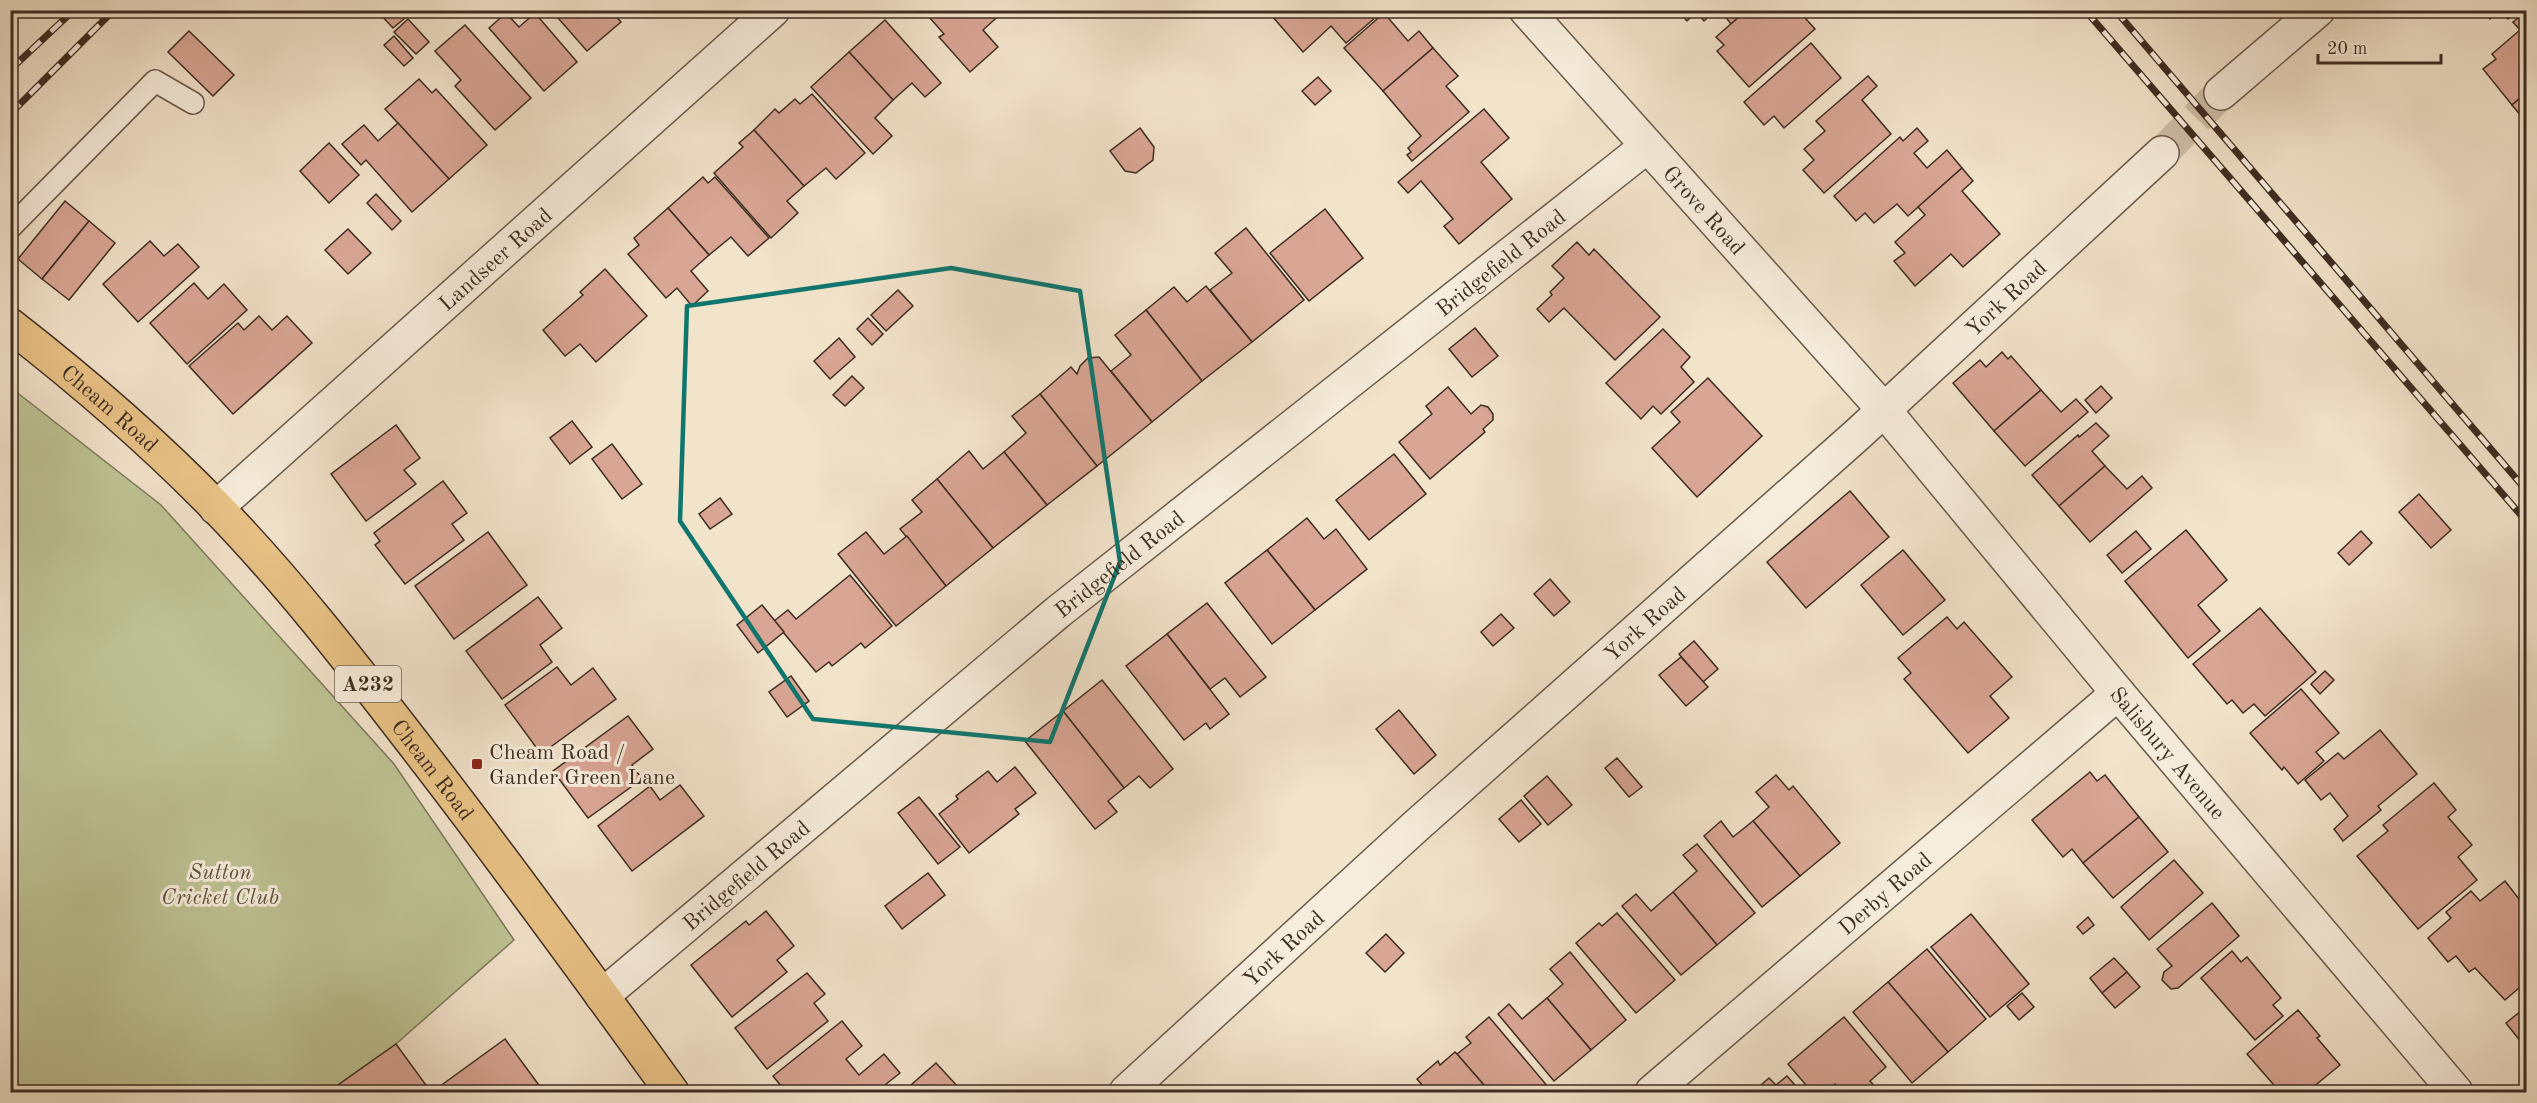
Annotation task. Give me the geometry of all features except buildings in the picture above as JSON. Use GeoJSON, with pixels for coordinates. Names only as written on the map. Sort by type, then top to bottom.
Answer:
{"type":"FeatureCollection","features":[{"type":"Feature","properties":{"kind":"highway","name":"Cheam Road"},"geometry":{"type":"LineString","coordinates":[[10,325],[69,372],[216,508],[293,592],[375,693],[480,829],[672,1092]]}},
{"type":"Feature","properties":{"kind":"street","name":"Landseer Road"},"geometry":{"type":"LineString","coordinates":[[216,508],[773,10]]}},
{"type":"Feature","properties":{"kind":"street","name":"Grove Road"},"geometry":{"type":"LineString","coordinates":[[1526,10],[1646,147],[1884,410]]}},
{"type":"Feature","properties":{"kind":"street"},"geometry":{"type":"LineString","coordinates":[[2221,93],[2318,10]]}},
{"type":"Feature","properties":{"kind":"street","name":"Bridgefield Road"},"geometry":{"type":"LineString","coordinates":[[602,996],[1058,612],[1646,147]]}},
{"type":"Feature","properties":{"kind":"street","name":"York Road"},"geometry":{"type":"LineString","coordinates":[[1126,1092],[1416,826],[1884,410],[2162,153]]}},
{"type":"Feature","properties":{"kind":"street","name":"Salisbury Avenue"},"geometry":{"type":"LineString","coordinates":[[1884,410],[2118,693],[2456,1092]]}},
{"type":"Feature","properties":{"kind":"street","name":"Derby Road"},"geometry":{"type":"LineString","coordinates":[[1652,1092],[2118,693]]}},
{"type":"Feature","properties":{"kind":"lane"},"geometry":{"type":"LineString","coordinates":[[10,228],[155,81],[193,104]]}},
{"type":"Feature","properties":{"kind":"highlighted area"},"geometry":{"type":"Polygon","coordinates":[[[951,268],[1080,291],[1120,562],[1050,742],[813,719],[680,521],[687,306],[951,268]]]}},
{"type":"Feature","properties":{"kind":"green space","name":"Sutton Cricket Club"},"geometry":{"type":"Polygon","coordinates":[[[10,387],[161,505],[394,764],[514,940],[396,1044],[328,1092],[11,1092],[10,387]]]}},
{"type":"Feature","properties":{"kind":"tunnel"},"geometry":{"type":"LineString","coordinates":[[2162,153],[2221,93]]}},
{"type":"Feature","properties":{"kind":"railway"},"geometry":{"type":"LineString","coordinates":[[10,70],[74,10]]}},
{"type":"Feature","properties":{"kind":"railway"},"geometry":{"type":"LineString","coordinates":[[10,114],[114,10]]}},
{"type":"Feature","properties":{"kind":"railway"},"geometry":{"type":"LineString","coordinates":[[2085,10],[2526,521]]}},
{"type":"Feature","properties":{"kind":"railway"},"geometry":{"type":"LineString","coordinates":[[2115,10],[2526,490]]}},
{"type":"Feature","properties":{"kind":"place","name":"Cheam Road / Gander Green Lane"},"geometry":{"type":"Point","coordinates":[477,764]}}]}
